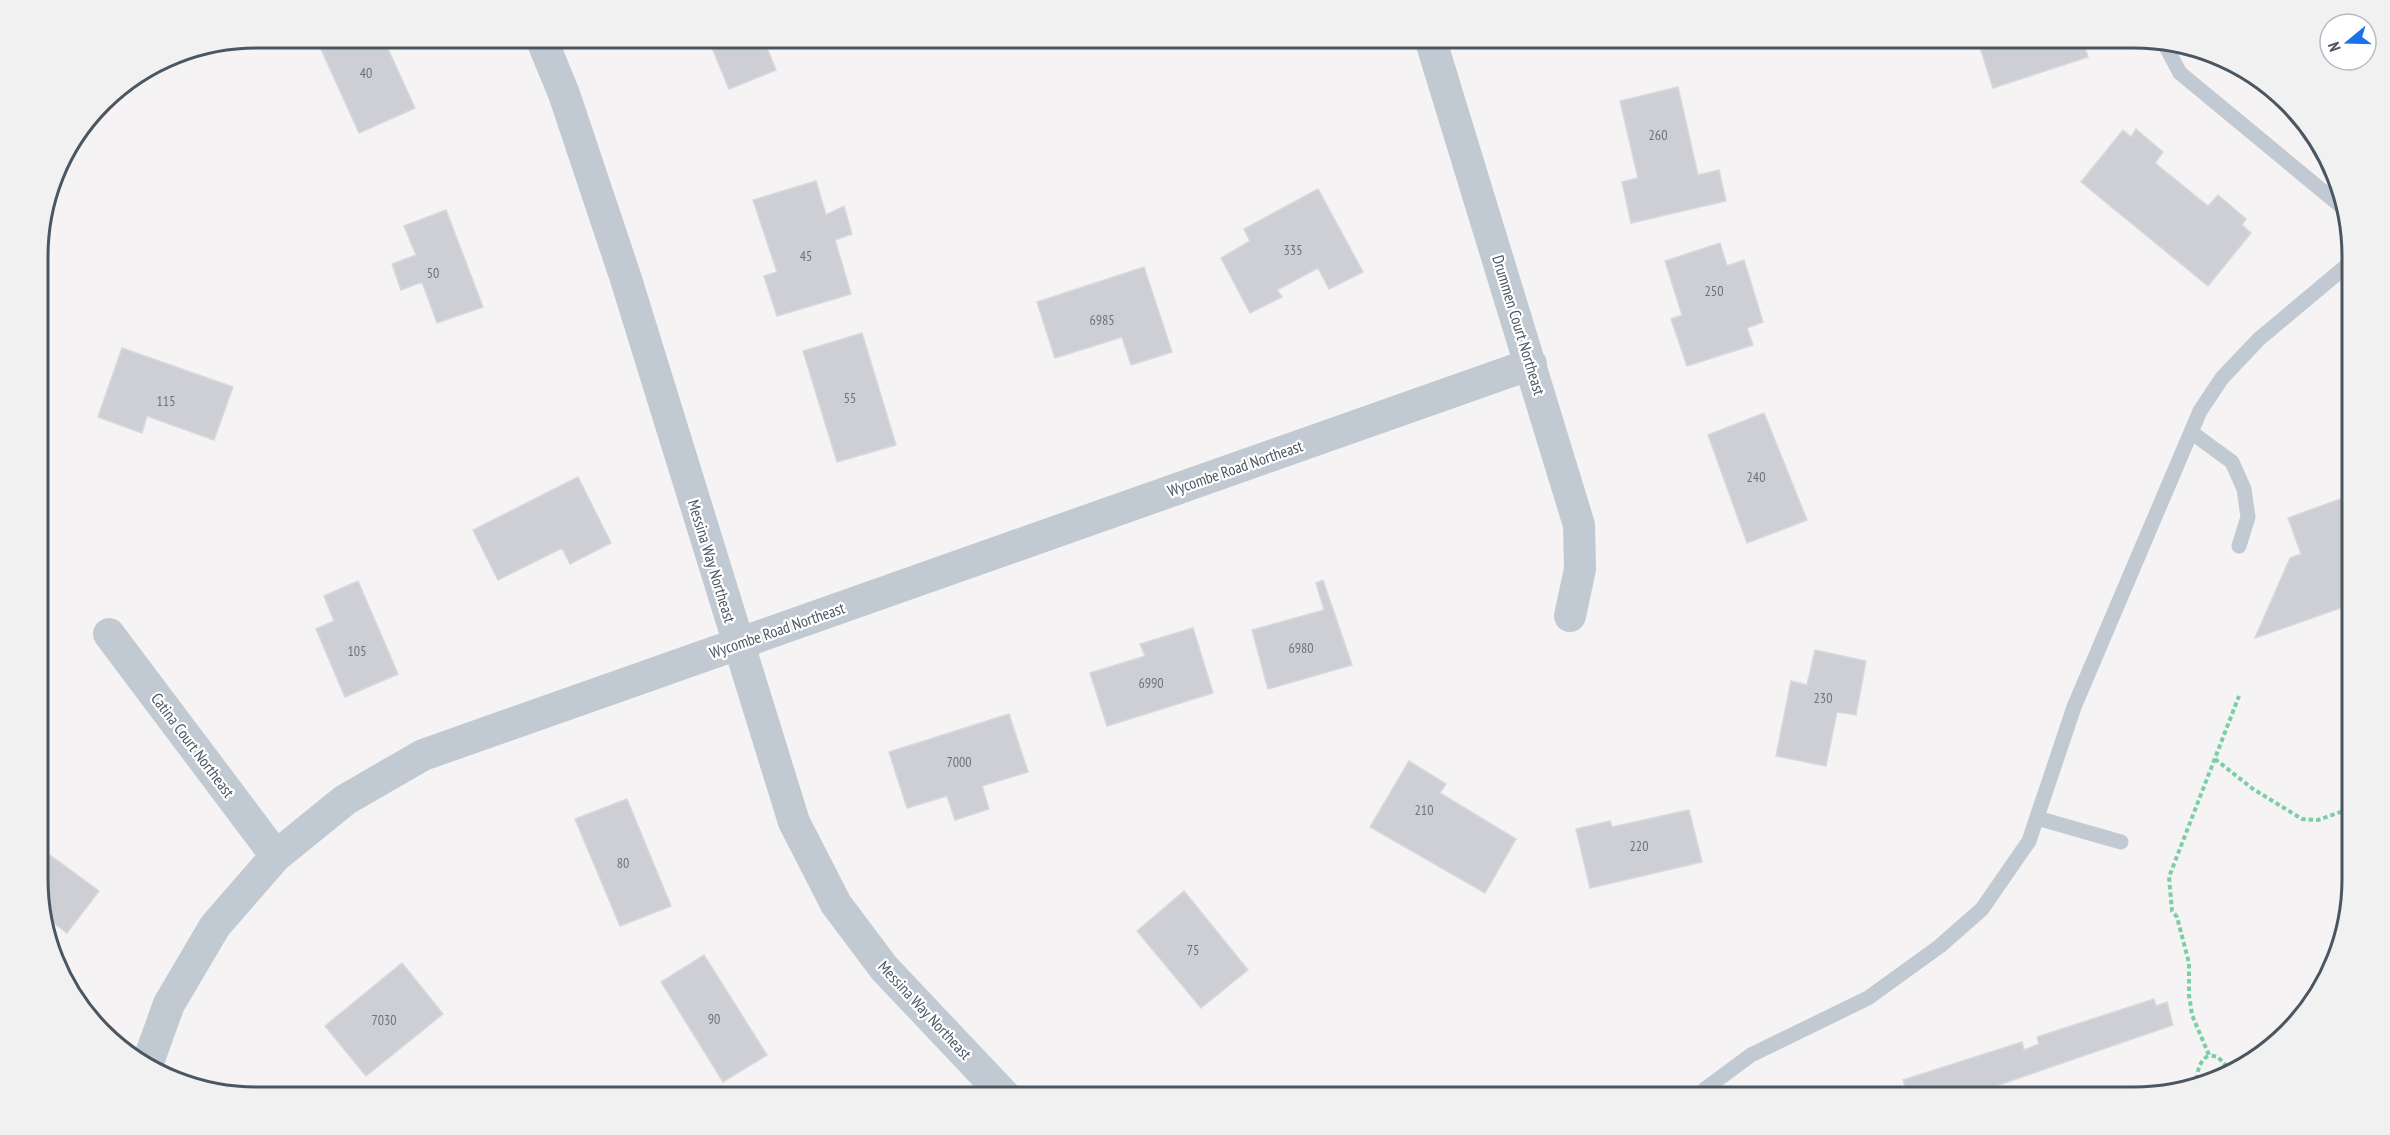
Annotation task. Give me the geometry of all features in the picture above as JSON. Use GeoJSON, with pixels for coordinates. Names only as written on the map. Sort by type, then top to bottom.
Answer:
{"type":"FeatureCollection","features":[{"type":"Feature","properties":{"kind":"street","name":"Messina Way Northeast"},"geometry":{"type":"LineString","coordinates":[[544,48],[564,94],[625,276],[737,644],[794,822],[836,904],[884,968],[997,1087]]}},
{"type":"Feature","properties":{"kind":"street","name":"Drummen Court Northeast"},"geometry":{"type":"LineString","coordinates":[[1433,48],[1579,525],[1580,569],[1570,616]]}},
{"type":"Feature","properties":{"kind":"street","name":"Wycombe Road Northeast"},"geometry":{"type":"LineString","coordinates":[[150,1057],[168,1004],[215,926],[276,856],[345,800],[423,755],[1531,364]]}},
{"type":"Feature","properties":{"kind":"street","name":"Catina Court Northeast"},"geometry":{"type":"LineString","coordinates":[[109,634],[276,856]]}},
{"type":"Feature","properties":{"kind":"lane"},"geometry":{"type":"LineString","coordinates":[[2168,51],[2181,73],[2335,201]]}},
{"type":"Feature","properties":{"kind":"lane"},"geometry":{"type":"LineString","coordinates":[[1708,1087],[1751,1055],[1868,998],[1940,946],[1982,909],[2029,841],[2074,708],[2200,411],[2222,378],[2259,339],[2342,270]]}},
{"type":"Feature","properties":{"kind":"lane"},"geometry":{"type":"LineString","coordinates":[[2192,432],[2232,462],[2244,489],[2248,517],[2239,546]]}},
{"type":"Feature","properties":{"kind":"lane"},"geometry":{"type":"LineString","coordinates":[[2037,818],[2121,842]]}},
{"type":"Feature","properties":{"kind":"path"},"geometry":{"type":"LineString","coordinates":[[2209,1055],[2192,1015],[2189,963],[2177,917],[2172,911],[2169,878],[2239,696]]}},
{"type":"Feature","properties":{"kind":"path"},"geometry":{"type":"LineString","coordinates":[[2215,759],[2253,789],[2302,819],[2318,820],[2342,812]]}},
{"type":"Feature","properties":{"kind":"path"},"geometry":{"type":"LineString","coordinates":[[2198,1077],[2201,1060],[2209,1055],[2218,1057],[2226,1066]]}},
{"type":"Feature","properties":{"kind":"building"},"geometry":{"type":"Polygon","coordinates":[[[321,48],[388,48],[415,108],[359,133],[321,48]]]}},
{"type":"Feature","properties":{"kind":"building"},"geometry":{"type":"Polygon","coordinates":[[[712,48],[767,48],[776,70],[729,89],[712,48]]]}},
{"type":"Feature","properties":{"kind":"building"},"geometry":{"type":"Polygon","coordinates":[[[1980,48],[2085,48],[2088,57],[1993,88],[1980,48]]]}},
{"type":"Feature","properties":{"kind":"building"},"geometry":{"type":"Polygon","coordinates":[[[1678,87],[1698,175],[1719,170],[1726,201],[1631,223],[1622,182],[1638,178],[1620,101],[1678,87]]]}},
{"type":"Feature","properties":{"kind":"building"},"geometry":{"type":"Polygon","coordinates":[[[2136,129],[2163,152],[2155,163],[2208,206],[2218,195],[2246,219],[2242,225],[2251,233],[2208,286],[2081,182],[2123,130],[2131,137],[2136,129]]]}},
{"type":"Feature","properties":{"kind":"building"},"geometry":{"type":"Polygon","coordinates":[[[816,181],[826,215],[844,206],[852,234],[835,240],[851,294],[777,316],[764,276],[777,272],[753,200],[816,181]]]}},
{"type":"Feature","properties":{"kind":"building"},"geometry":{"type":"Polygon","coordinates":[[[1318,189],[1363,272],[1329,289],[1318,268],[1277,290],[1282,297],[1250,313],[1221,258],[1250,241],[1244,229],[1318,189]]]}},
{"type":"Feature","properties":{"kind":"building"},"geometry":{"type":"Polygon","coordinates":[[[446,210],[483,307],[437,323],[422,282],[401,290],[392,264],[416,255],[404,226],[446,210]]]}},
{"type":"Feature","properties":{"kind":"building"},"geometry":{"type":"Polygon","coordinates":[[[1720,243],[1727,266],[1744,260],[1763,322],[1747,328],[1753,345],[1687,366],[1671,319],[1682,315],[1665,261],[1720,243]]]}},
{"type":"Feature","properties":{"kind":"building"},"geometry":{"type":"Polygon","coordinates":[[[1144,267],[1172,352],[1131,365],[1122,337],[1055,358],[1037,302],[1144,267]]]}},
{"type":"Feature","properties":{"kind":"building"},"geometry":{"type":"Polygon","coordinates":[[[862,333],[896,445],[837,462],[803,351],[862,333]]]}},
{"type":"Feature","properties":{"kind":"building"},"geometry":{"type":"Polygon","coordinates":[[[122,348],[233,387],[214,440],[147,416],[142,433],[98,417],[122,348]]]}},
{"type":"Feature","properties":{"kind":"building"},"geometry":{"type":"Polygon","coordinates":[[[1764,413],[1807,520],[1747,543],[1708,435],[1764,413]]]}},
{"type":"Feature","properties":{"kind":"building"},"geometry":{"type":"Polygon","coordinates":[[[578,477],[611,543],[570,564],[562,548],[498,580],[473,530],[578,477]]]}},
{"type":"Feature","properties":{"kind":"building"},"geometry":{"type":"Polygon","coordinates":[[[2342,498],[2342,608],[2255,638],[2290,558],[2301,554],[2288,518],[2342,498]]]}},
{"type":"Feature","properties":{"kind":"building"},"geometry":{"type":"Polygon","coordinates":[[[1323,580],[1352,665],[1268,689],[1252,630],[1324,610],[1316,583],[1323,580]]]}},
{"type":"Feature","properties":{"kind":"building"},"geometry":{"type":"Polygon","coordinates":[[[358,581],[398,674],[345,697],[316,629],[334,621],[324,596],[358,581]]]}},
{"type":"Feature","properties":{"kind":"building"},"geometry":{"type":"Polygon","coordinates":[[[1193,628],[1213,693],[1107,726],[1090,673],[1145,656],[1140,644],[1193,628]]]}},
{"type":"Feature","properties":{"kind":"building"},"geometry":{"type":"Polygon","coordinates":[[[1815,650],[1866,661],[1856,715],[1837,712],[1826,766],[1776,756],[1791,681],[1807,685],[1815,650]]]}},
{"type":"Feature","properties":{"kind":"building"},"geometry":{"type":"Polygon","coordinates":[[[1009,714],[1028,772],[982,786],[989,809],[955,820],[947,796],[907,808],[889,752],[1009,714]]]}},
{"type":"Feature","properties":{"kind":"building"},"geometry":{"type":"Polygon","coordinates":[[[1409,761],[1446,784],[1440,793],[1516,839],[1485,893],[1370,827],[1409,761]]]}},
{"type":"Feature","properties":{"kind":"building"},"geometry":{"type":"Polygon","coordinates":[[[627,799],[671,906],[620,926],[575,819],[627,799]]]}},
{"type":"Feature","properties":{"kind":"building"},"geometry":{"type":"Polygon","coordinates":[[[1689,810],[1702,862],[1590,888],[1576,829],[1610,821],[1612,827],[1689,810]]]}},
{"type":"Feature","properties":{"kind":"building"},"geometry":{"type":"Polygon","coordinates":[[[48,854],[99,891],[67,933],[53,922],[48,879],[48,854]]]}},
{"type":"Feature","properties":{"kind":"building"},"geometry":{"type":"Polygon","coordinates":[[[1184,891],[1248,970],[1201,1008],[1137,931],[1184,891]]]}},
{"type":"Feature","properties":{"kind":"building"},"geometry":{"type":"Polygon","coordinates":[[[704,955],[767,1055],[723,1082],[661,982],[704,955]]]}},
{"type":"Feature","properties":{"kind":"building"},"geometry":{"type":"Polygon","coordinates":[[[402,963],[443,1014],[366,1076],[325,1026],[402,963]]]}},
{"type":"Feature","properties":{"kind":"building"},"geometry":{"type":"Polygon","coordinates":[[[2154,999],[2156,1006],[2167,1002],[2173,1025],[1993,1087],[1905,1087],[1903,1080],[2022,1042],[2024,1050],[2039,1044],[2037,1037],[2154,999]]]}}]}
